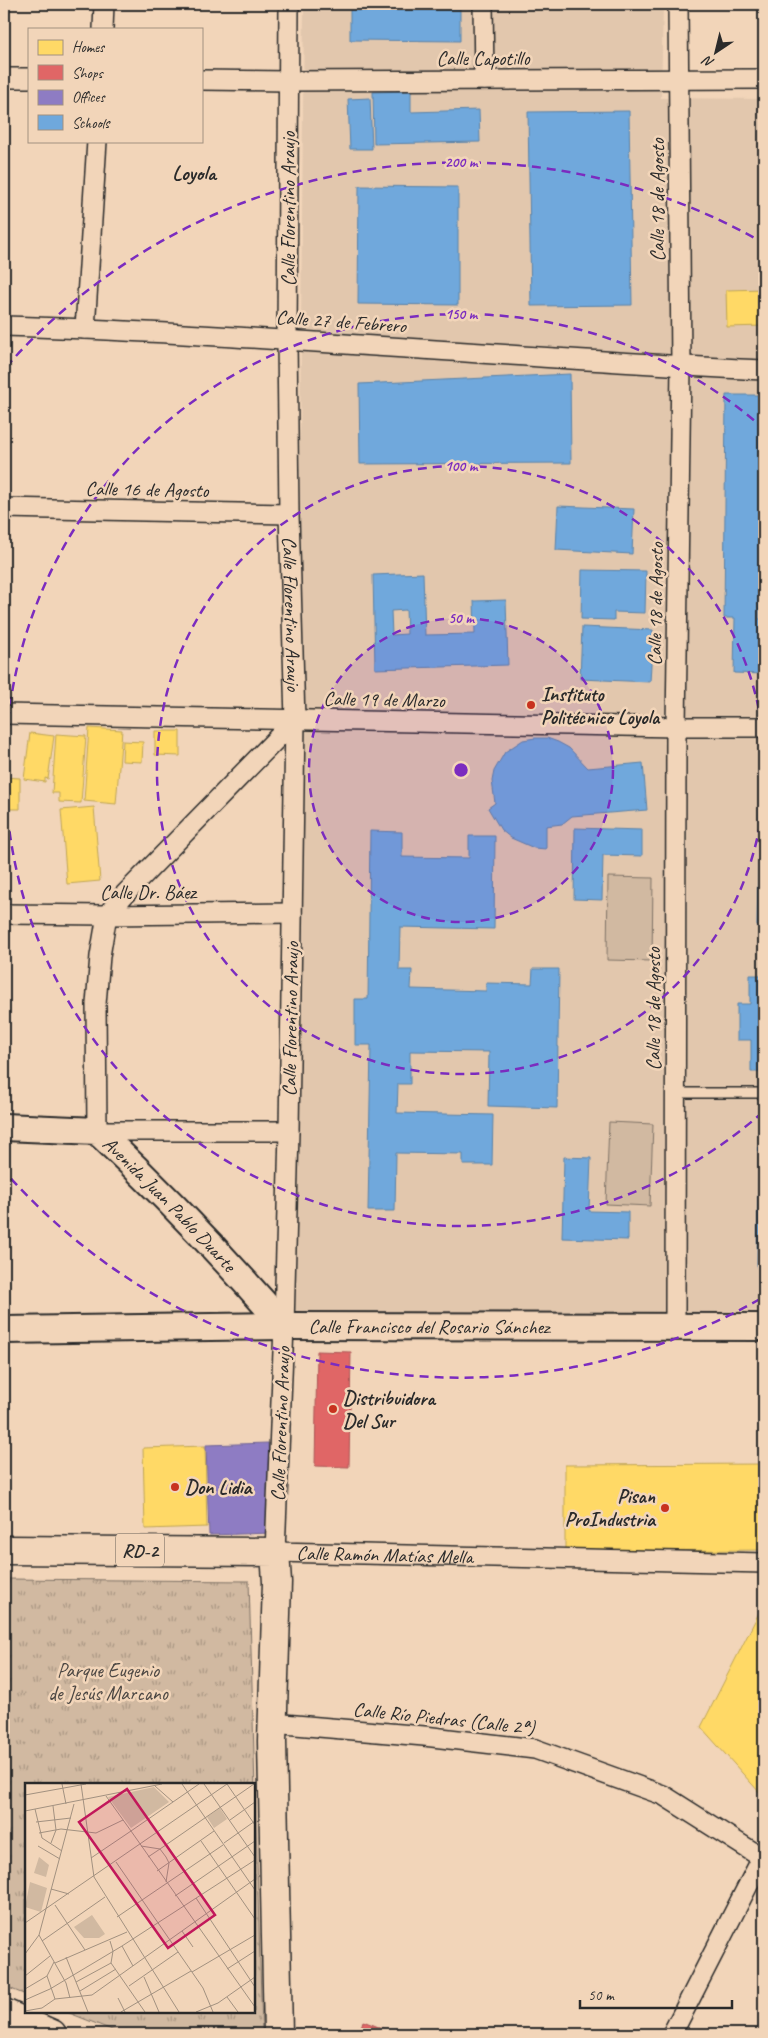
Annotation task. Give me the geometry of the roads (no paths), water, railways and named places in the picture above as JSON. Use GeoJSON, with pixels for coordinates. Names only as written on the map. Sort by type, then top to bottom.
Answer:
{"type":"FeatureCollection","features":[{"type":"Feature","properties":{"kind":"main road","name":"Calle Ramón Matías Mella"},"geometry":{"type":"LineString","coordinates":[[4,1550],[275,1552]]}},
{"type":"Feature","properties":{"kind":"main road","name":"Calle Florentino Araujo"},"geometry":{"type":"LineString","coordinates":[[275,1552],[277,1582],[272,1724],[278,2034]]}},
{"type":"Feature","properties":{"kind":"main road"},"geometry":{"type":"LineString","coordinates":[[4,2013],[41,2032]]}},
{"type":"Feature","properties":{"kind":"street"},"geometry":{"type":"LineString","coordinates":[[103,28],[104,4]]}},
{"type":"Feature","properties":{"kind":"street","name":"Calle Florentino Araujo"},"geometry":{"type":"LineString","coordinates":[[275,1552],[284,1326],[289,1130],[295,720],[289,514],[287,340],[289,4]]}},
{"type":"Feature","properties":{"kind":"street"},"geometry":{"type":"LineString","coordinates":[[483,4],[484,80]]}},
{"type":"Feature","properties":{"kind":"street","name":"Calle 18 de Agosto"},"geometry":{"type":"LineString","coordinates":[[675,1325],[676,727],[681,366],[678,4]]}},
{"type":"Feature","properties":{"kind":"street"},"geometry":{"type":"LineString","coordinates":[[4,78],[28,78]]}},
{"type":"Feature","properties":{"kind":"street","name":"Calle Capotillo"},"geometry":{"type":"LineString","coordinates":[[202,80],[764,79]]}},
{"type":"Feature","properties":{"kind":"street"},"geometry":{"type":"LineString","coordinates":[[86,329],[97,142]]}},
{"type":"Feature","properties":{"kind":"street","name":"Calle 27 de Febrero"},"geometry":{"type":"LineString","coordinates":[[4,326],[287,340],[764,370]]}},
{"type":"Feature","properties":{"kind":"street","name":"Calle 16 de Agosto"},"geometry":{"type":"LineString","coordinates":[[4,508],[289,514]]}},
{"type":"Feature","properties":{"kind":"street","name":"Calle 19 de Marzo"},"geometry":{"type":"LineString","coordinates":[[4,714],[676,727],[764,727]]}},
{"type":"Feature","properties":{"kind":"street"},"geometry":{"type":"LineString","coordinates":[[289,1130],[97,1131],[96,1004],[100,956],[107,915],[125,894],[295,720]]}},
{"type":"Feature","properties":{"kind":"street","name":"Calle Dr. Báez"},"geometry":{"type":"LineString","coordinates":[[4,914],[292,913]]}},
{"type":"Feature","properties":{"kind":"street","name":"Avenida Juan Pablo Duarte"},"geometry":{"type":"LineString","coordinates":[[4,1128],[97,1131],[188,1220],[244,1279],[284,1326]]}},
{"type":"Feature","properties":{"kind":"street","name":"Calle Francisco del Rosario Sánchez"},"geometry":{"type":"LineString","coordinates":[[4,1330],[284,1326],[675,1325],[764,1327]]}},
{"type":"Feature","properties":{"kind":"street","name":"Calle Ramón Matías Mella"},"geometry":{"type":"LineString","coordinates":[[275,1552],[764,1563]]}},
{"type":"Feature","properties":{"kind":"street","name":"Calle Río Piedras (Calle 2ª)"},"geometry":{"type":"LineString","coordinates":[[272,1724],[424,1736],[535,1749],[663,1795],[764,1857]]}},
{"type":"Feature","properties":{"kind":"street"},"geometry":{"type":"LineString","coordinates":[[672,2034],[764,1857]]}},
{"type":"Feature","properties":{"kind":"lane"},"geometry":{"type":"LineString","coordinates":[[676,1093],[764,1094]]}},
{"type":"Feature","properties":{"kind":"place","name":"Instituto Politécnico Loyola"},"geometry":{"type":"Point","coordinates":[531,705]}},
{"type":"Feature","properties":{"kind":"place","name":"Distribuidora Del Sur"},"geometry":{"type":"Point","coordinates":[333,1409]}},
{"type":"Feature","properties":{"kind":"place","name":"Don Lidia"},"geometry":{"type":"Point","coordinates":[175,1487]}},
{"type":"Feature","properties":{"kind":"place","name":"Pisan ProIndustria"},"geometry":{"type":"Point","coordinates":[665,1508]}},
{"type":"Feature","properties":{"kind":"district","name":"Loyola"},"geometry":{"type":"Point","coordinates":[194,173]}},
{"type":"Feature","properties":{"kind":"park label","name":"Parque Eugenio de Jesús Marcano"},"geometry":{"type":"Point","coordinates":[108,1682]}}]}
